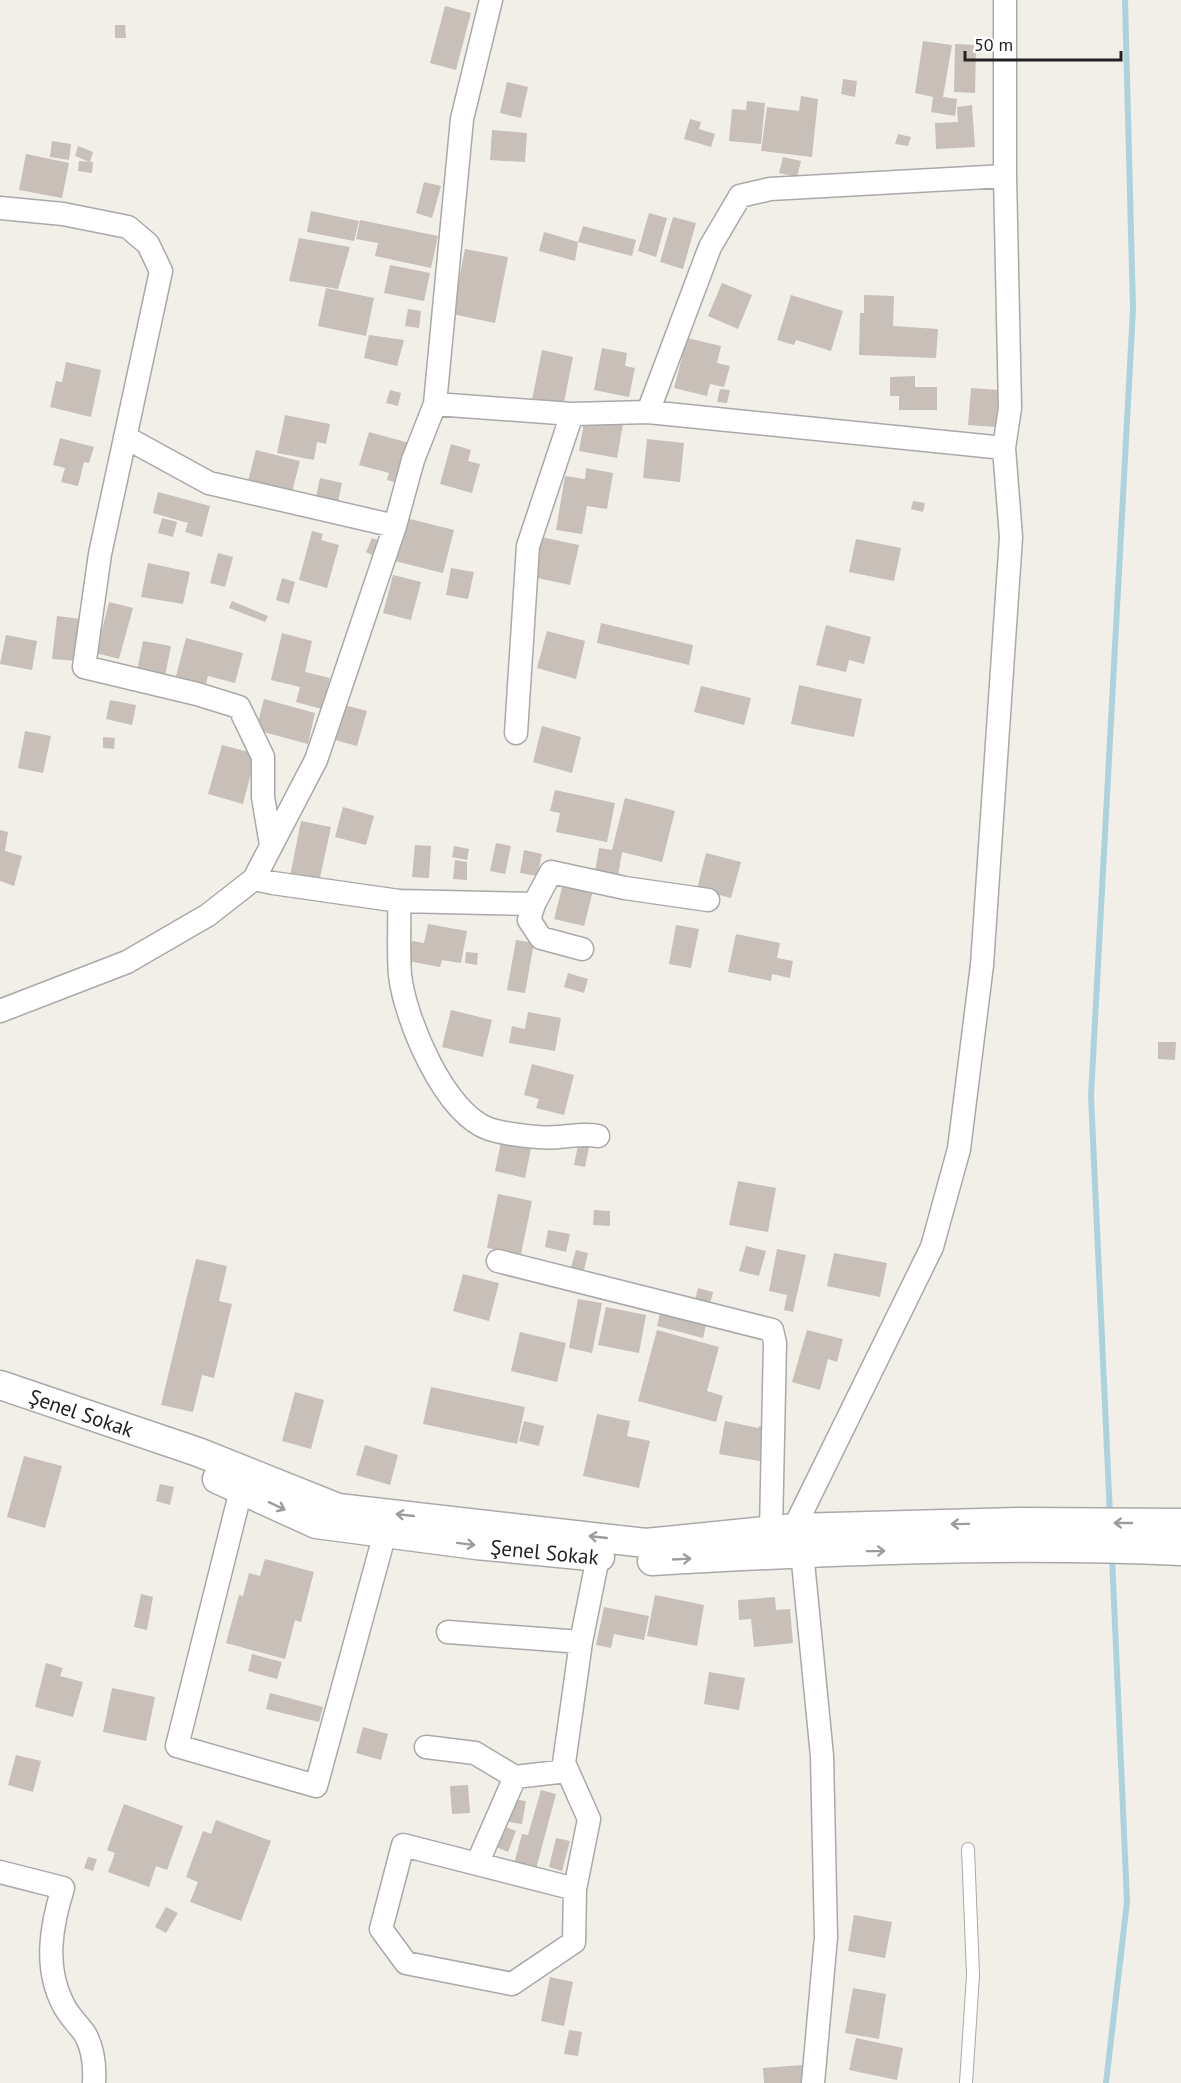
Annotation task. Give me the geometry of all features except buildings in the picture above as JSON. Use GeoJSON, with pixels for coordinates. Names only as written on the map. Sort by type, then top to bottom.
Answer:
{"type":"FeatureCollection","features":[{"type":"Feature","properties":{"kind":"street"},"geometry":{"type":"LineString","coordinates":[[0,1011],[127,962],[208,915],[254,879],[316,760],[394,526],[413,460],[435,404],[462,119],[491,0]]}},
{"type":"Feature","properties":{"kind":"street"},"geometry":{"type":"LineString","coordinates":[[789,1537],[932,1247],[959,1149],[982,965],[1010,548],[1004,448],[1011,408],[1005,176],[1005,0]]}},
{"type":"Feature","properties":{"kind":"street"},"geometry":{"type":"LineString","coordinates":[[648,412],[710,247],[740,195],[770,189],[1005,176]]}},
{"type":"Feature","properties":{"kind":"street"},"geometry":{"type":"LineString","coordinates":[[0,208],[63,214],[128,227],[148,244],[161,271],[100,554],[84,667],[197,694],[239,707],[263,757],[263,797],[271,845]]}},
{"type":"Feature","properties":{"kind":"street"},"geometry":{"type":"LineString","coordinates":[[435,404],[572,414],[648,412],[1004,448]]}},
{"type":"Feature","properties":{"kind":"street"},"geometry":{"type":"LineString","coordinates":[[516,733],[528,546],[572,414]]}},
{"type":"Feature","properties":{"kind":"street"},"geometry":{"type":"LineString","coordinates":[[125,437],[209,483],[394,526]]}},
{"type":"Feature","properties":{"kind":"street"},"geometry":{"type":"LineString","coordinates":[[582,949],[541,938],[529,920],[534,904],[551,872],[625,888],[708,900]]}},
{"type":"Feature","properties":{"kind":"street"},"geometry":{"type":"LineString","coordinates":[[254,879],[273,884],[399,901],[534,904]]}},
{"type":"Feature","properties":{"kind":"street"},"geometry":{"type":"LineString","coordinates":[[399,901],[400,976],[415,1032],[435,1072],[462,1112],[488,1129],[526,1136],[556,1138],[583,1133],[598,1136]]}},
{"type":"Feature","properties":{"kind":"street"},"geometry":{"type":"LineString","coordinates":[[498,1261],[772,1330],[775,1343],[789,1537],[822,1756],[826,1937],[813,2083]]}},
{"type":"Feature","properties":{"kind":"street"},"geometry":{"type":"LineString","coordinates":[[0,1384],[33,1395]]}},
{"type":"Feature","properties":{"kind":"street","name":"Şenel Sokak"},"geometry":{"type":"LineString","coordinates":[[33,1395],[316,1524],[476,1545],[643,1561],[789,1537]]}},
{"type":"Feature","properties":{"kind":"street","name":"Şenel Sokak"},"geometry":{"type":"LineString","coordinates":[[33,1395],[198,1452],[338,1508],[646,1543],[789,1537],[1018,1535]]}},
{"type":"Feature","properties":{"kind":"street"},"geometry":{"type":"LineString","coordinates":[[241,1490],[177,1746],[316,1786],[385,1533]]}},
{"type":"Feature","properties":{"kind":"street"},"geometry":{"type":"LineString","coordinates":[[1018,1535],[1181,1522]]}},
{"type":"Feature","properties":{"kind":"street"},"geometry":{"type":"LineString","coordinates":[[1018,1535],[1179,1551]]}},
{"type":"Feature","properties":{"kind":"street"},"geometry":{"type":"LineString","coordinates":[[575,1889],[403,1845],[381,1929],[406,1963],[513,1984],[574,1942],[575,1889],[589,1819],[564,1763],[580,1642],[598,1557]]}},
{"type":"Feature","properties":{"kind":"street"},"geometry":{"type":"LineString","coordinates":[[448,1632],[580,1642]]}},
{"type":"Feature","properties":{"kind":"street"},"geometry":{"type":"LineString","coordinates":[[426,1747],[475,1753],[515,1777],[567,1771]]}},
{"type":"Feature","properties":{"kind":"street"},"geometry":{"type":"LineString","coordinates":[[477,1864],[515,1777]]}},
{"type":"Feature","properties":{"kind":"street"},"geometry":{"type":"LineString","coordinates":[[0,1872],[63,1888],[55,1912],[51,1945],[53,1981],[64,2006],[86,2036],[95,2067],[94,2083]]}},
{"type":"Feature","properties":{"kind":"lane"},"geometry":{"type":"LineString","coordinates":[[966,2083],[973,1975],[968,1849]]}},
{"type":"Feature","properties":{"kind":"waterway"},"geometry":{"type":"LineString","coordinates":[[1110,1516],[1091,1096],[1133,309],[1125,0]]}},
{"type":"Feature","properties":{"kind":"waterway"},"geometry":{"type":"LineString","coordinates":[[1106,2083],[1127,1902],[1112,1556]]}}]}
